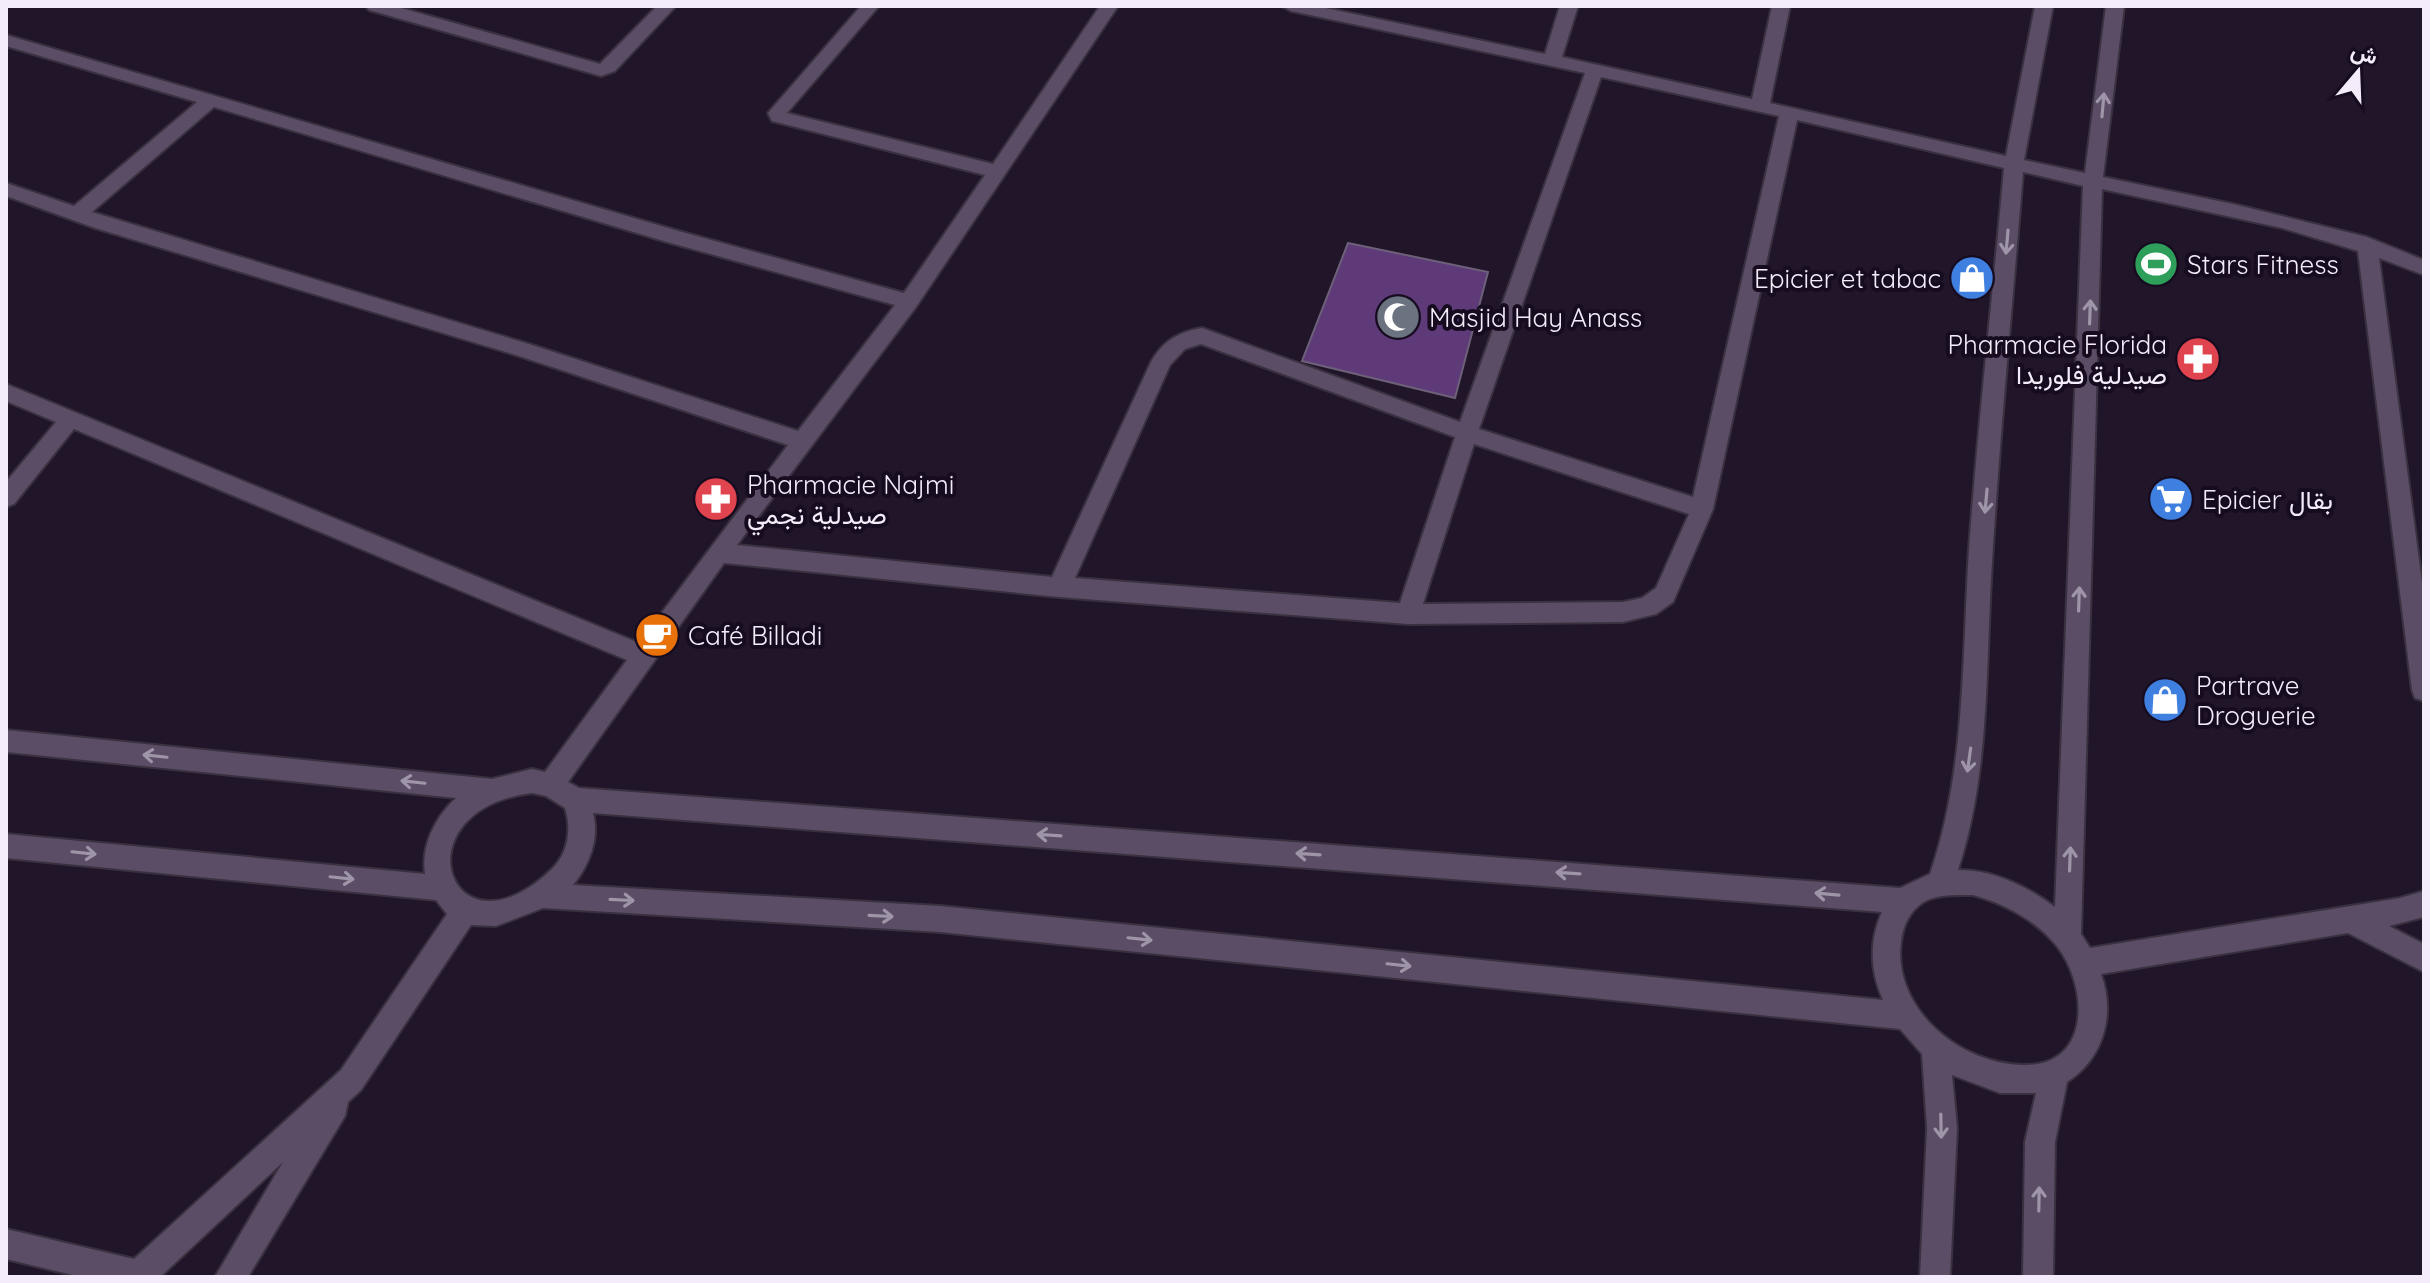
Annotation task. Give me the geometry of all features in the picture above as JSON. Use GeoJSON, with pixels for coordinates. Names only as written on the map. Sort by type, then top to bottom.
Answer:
{"type":"FeatureCollection","features":[{"type":"Feature","properties":{"kind":"street"},"geometry":{"type":"LineString","coordinates":[[375,6],[601,70],[609,67],[667,6]]}},
{"type":"Feature","properties":{"kind":"street"},"geometry":{"type":"LineString","coordinates":[[870,6],[777,113],[778,117],[996,171]]}},
{"type":"Feature","properties":{"kind":"street"},"geometry":{"type":"LineString","coordinates":[[551,785],[642,655],[909,302],[1109,6]]}},
{"type":"Feature","properties":{"kind":"street"},"geometry":{"type":"LineString","coordinates":[[1291,6],[1362,13],[1552,60],[2093,182],[2223,206],[2367,244],[2424,268]]}},
{"type":"Feature","properties":{"kind":"street"},"geometry":{"type":"LineString","coordinates":[[1552,60],[1569,6]]}},
{"type":"Feature","properties":{"kind":"street"},"geometry":{"type":"LineString","coordinates":[[1760,106],[1781,6]]}},
{"type":"Feature","properties":{"kind":"street"},"geometry":{"type":"LineString","coordinates":[[1940,883],[1958,830],[1971,743],[1981,548],[2014,164],[2044,6]]}},
{"type":"Feature","properties":{"kind":"street"},"geometry":{"type":"LineString","coordinates":[[2067,937],[2093,182],[2115,6]]}},
{"type":"Feature","properties":{"kind":"street"},"geometry":{"type":"LineString","coordinates":[[6,40],[909,302]]}},
{"type":"Feature","properties":{"kind":"street"},"geometry":{"type":"LineString","coordinates":[[1408,614],[1467,433],[1595,69]]}},
{"type":"Feature","properties":{"kind":"street"},"geometry":{"type":"LineString","coordinates":[[77,214],[210,101]]}},
{"type":"Feature","properties":{"kind":"street"},"geometry":{"type":"LineString","coordinates":[[718,553],[1059,587],[1408,614],[1623,612],[1648,607],[1665,595],[1702,509],[1789,113]]}},
{"type":"Feature","properties":{"kind":"street"},"geometry":{"type":"LineString","coordinates":[[6,189],[77,214],[525,350],[802,441]]}},
{"type":"Feature","properties":{"kind":"street"},"geometry":{"type":"LineString","coordinates":[[2367,244],[2424,690]]}},
{"type":"Feature","properties":{"kind":"street"},"geometry":{"type":"LineString","coordinates":[[1059,587],[1161,362],[1179,340],[1202,336],[1467,433],[1702,509]]}},
{"type":"Feature","properties":{"kind":"street"},"geometry":{"type":"LineString","coordinates":[[6,392],[642,655]]}},
{"type":"Feature","properties":{"kind":"street"},"geometry":{"type":"LineString","coordinates":[[6,498],[71,418]]}},
{"type":"Feature","properties":{"kind":"street"},"geometry":{"type":"LineString","coordinates":[[6,741],[491,790]]}},
{"type":"Feature","properties":{"kind":"street"},"geometry":{"type":"LineString","coordinates":[[1904,901],[575,800],[551,785],[532,781],[511,783],[468,803],[450,823],[438,845],[435,868],[441,888],[451,901],[484,914],[504,912],[544,896],[940,919],[1907,1016]]}},
{"type":"Feature","properties":{"kind":"street"},"geometry":{"type":"LineString","coordinates":[[544,896],[574,862],[581,842],[582,824],[575,800]]}},
{"type":"Feature","properties":{"kind":"street"},"geometry":{"type":"LineString","coordinates":[[6,846],[441,888]]}},
{"type":"Feature","properties":{"kind":"street"},"geometry":{"type":"LineString","coordinates":[[1973,882],[2007,892],[2040,910],[2067,937],[2084,963],[2093,989],[2095,1016],[2089,1040],[2075,1060],[2054,1073],[2028,1080],[1997,1078],[1966,1067],[1936,1048],[1907,1016],[1893,992],[1885,965],[1885,940],[1892,919],[1904,901],[1920,890],[1940,883],[1973,882]]}},
{"type":"Feature","properties":{"kind":"street"},"geometry":{"type":"LineString","coordinates":[[2084,963],[2424,904]]}},
{"type":"Feature","properties":{"kind":"street"},"geometry":{"type":"LineString","coordinates":[[230,1277],[351,1080],[466,909]]}},
{"type":"Feature","properties":{"kind":"street"},"geometry":{"type":"LineString","coordinates":[[2349,919],[2424,959]]}},
{"type":"Feature","properties":{"kind":"street"},"geometry":{"type":"LineString","coordinates":[[1935,1277],[1942,1128],[1936,1048]]}},
{"type":"Feature","properties":{"kind":"street"},"geometry":{"type":"LineString","coordinates":[[2038,1277],[2040,1142],[2054,1073]]}},
{"type":"Feature","properties":{"kind":"street"},"geometry":{"type":"LineString","coordinates":[[6,1244],[138,1276],[351,1080]]}},
{"type":"Feature","properties":{"kind":"building","name":"Masjid Hay Anass"},"geometry":{"type":"Polygon","coordinates":[[[1348,243],[1488,272],[1455,398],[1302,361],[1348,243]]]}},
{"type":"Feature","properties":{"kind":"place","name":"Stars Fitness"},"geometry":{"type":"Point","coordinates":[2156,264]}},
{"type":"Feature","properties":{"kind":"place","name":"Epicier et tabac"},"geometry":{"type":"Point","coordinates":[1972,278]}},
{"type":"Feature","properties":{"kind":"place","name":"Masjid Hay Anass"},"geometry":{"type":"Point","coordinates":[1398,317]}},
{"type":"Feature","properties":{"kind":"place","name":"Pharmacie Florida صيدلية فلوريدا"},"geometry":{"type":"Point","coordinates":[2198,359]}},
{"type":"Feature","properties":{"kind":"place","name":"Pharmacie Najmi صيدلية نجمي"},"geometry":{"type":"Point","coordinates":[716,499]}},
{"type":"Feature","properties":{"kind":"place","name":"Epicier بقال"},"geometry":{"type":"Point","coordinates":[2171,499]}},
{"type":"Feature","properties":{"kind":"place","name":"Café Billadi"},"geometry":{"type":"Point","coordinates":[657,635]}},
{"type":"Feature","properties":{"kind":"place","name":"Partrave Droguerie"},"geometry":{"type":"Point","coordinates":[2165,700]}}]}
